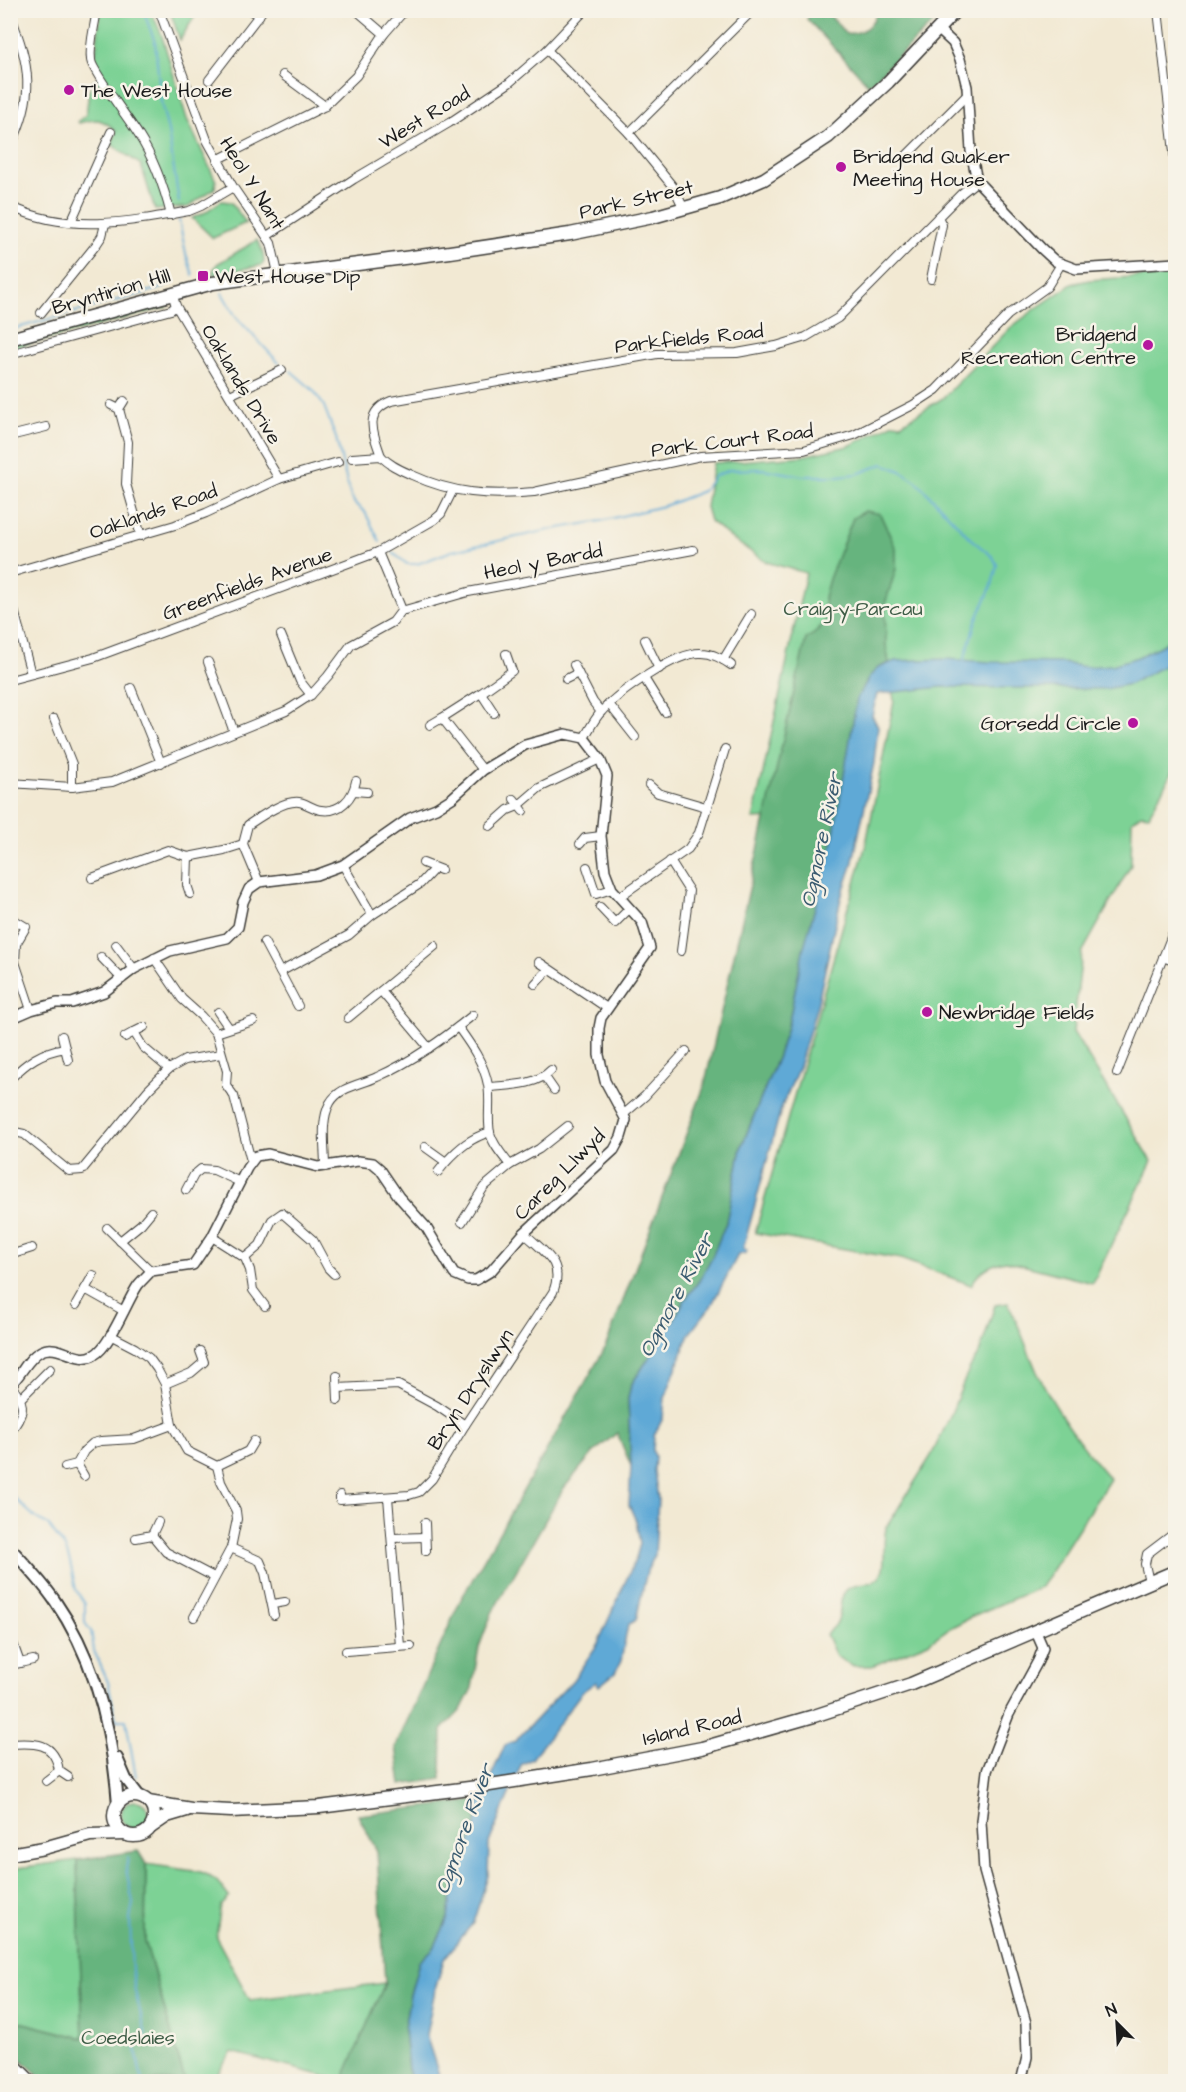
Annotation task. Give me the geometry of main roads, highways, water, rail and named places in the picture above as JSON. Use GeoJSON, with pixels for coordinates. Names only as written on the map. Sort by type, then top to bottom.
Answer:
{"type":"FeatureCollection","features":[{"type":"Feature","properties":{"kind":"main road","name":"Park Street"},"geometry":{"type":"LineString","coordinates":[[258,276],[450,252],[570,234],[684,209],[741,190],[764,179],[811,150],[858,111],[956,10]]}},
{"type":"Feature","properties":{"kind":"main road","name":"Bryntirion Hill"},"geometry":{"type":"LineString","coordinates":[[10,339],[172,293],[213,283],[258,276]]}},
{"type":"Feature","properties":{"kind":"main road"},"geometry":{"type":"LineString","coordinates":[[10,1548],[40,1580],[71,1626],[98,1689],[110,1741],[117,1826],[125,1834]]}},
{"type":"Feature","properties":{"kind":"main road","name":"Island Road"},"geometry":{"type":"LineString","coordinates":[[144,1799],[191,1809],[231,1811],[319,1807],[477,1787],[592,1769],[702,1748],[911,1684],[1176,1570]]}},
{"type":"Feature","properties":{"kind":"main road"},"geometry":{"type":"LineString","coordinates":[[10,1854],[44,1848],[90,1835],[142,1835],[151,1827],[154,1816],[151,1806],[126,1779],[110,1741]]}},
{"type":"Feature","properties":{"kind":"main road"},"geometry":{"type":"LineString","coordinates":[[90,1835],[125,1798],[144,1799]]}},
{"type":"Feature","properties":{"kind":"main road","name":"Island Road"},"geometry":{"type":"LineString","coordinates":[[151,1827],[173,1814],[191,1809]]}},
{"type":"Feature","properties":{"kind":"water"},"geometry":{"type":"Polygon","coordinates":[[[1175,635],[1175,660],[1130,684],[1106,689],[942,687],[877,694],[872,716],[878,726],[874,763],[852,866],[841,898],[818,1002],[799,1067],[781,1109],[743,1249],[747,1250],[746,1253],[738,1255],[711,1306],[689,1334],[665,1398],[663,1418],[654,1436],[654,1471],[658,1498],[655,1555],[647,1571],[636,1620],[628,1625],[621,1661],[615,1673],[599,1686],[596,1682],[582,1692],[532,1759],[521,1765],[489,1843],[488,1876],[473,1923],[444,1959],[435,1990],[426,2035],[441,2081],[412,2082],[408,2069],[404,2029],[410,1995],[419,1962],[434,1948],[448,1918],[451,1897],[475,1829],[480,1800],[505,1745],[515,1741],[573,1680],[597,1645],[636,1558],[640,1544],[636,1521],[629,1505],[631,1466],[628,1399],[631,1385],[699,1281],[726,1223],[741,1148],[778,1056],[789,1021],[803,950],[831,851],[857,698],[870,676],[878,668],[895,661],[946,659],[1063,663],[1086,667],[1112,665],[1138,657],[1164,644],[1175,635]]]}},
{"type":"Feature","properties":{"kind":"waterway"},"geometry":{"type":"LineString","coordinates":[[143,10],[155,42],[161,102],[179,202]]}},
{"type":"Feature","properties":{"kind":"waterway"},"geometry":{"type":"LineString","coordinates":[[179,220],[193,275]]}},
{"type":"Feature","properties":{"kind":"waterway"},"geometry":{"type":"LineString","coordinates":[[10,330],[165,287]]}},
{"type":"Feature","properties":{"kind":"waterway"},"geometry":{"type":"LineString","coordinates":[[222,293],[236,317],[279,363]]}},
{"type":"Feature","properties":{"kind":"waterway"},"geometry":{"type":"LineString","coordinates":[[291,371],[313,390],[324,406],[336,438],[350,494],[355,504],[365,512],[380,542]]}},
{"type":"Feature","properties":{"kind":"waterway"},"geometry":{"type":"LineString","coordinates":[[393,553],[407,564],[417,564],[452,551],[601,521],[667,505],[703,491],[715,476],[729,470],[762,469],[803,476],[838,476],[857,474],[883,464],[901,471],[916,481],[972,540],[993,557],[997,565],[992,585],[976,621],[963,663]]}},
{"type":"Feature","properties":{"kind":"waterway"},"geometry":{"type":"LineString","coordinates":[[10,1494],[36,1518],[49,1526],[65,1548],[76,1590],[85,1604],[85,1623],[91,1631],[94,1651],[108,1682],[116,1720],[126,1720],[136,1777]]}},
{"type":"Feature","properties":{"kind":"waterway"},"geometry":{"type":"LineString","coordinates":[[128,1857],[126,1869],[133,1903],[130,1919],[132,1971],[146,2035],[136,2040],[135,2043],[142,2082]]}},
{"type":"Feature","properties":{"kind":"place","name":"The West House"},"geometry":{"type":"Point","coordinates":[69,90]}},
{"type":"Feature","properties":{"kind":"place","name":"Bridgend Quaker Meeting House"},"geometry":{"type":"Point","coordinates":[841,167]}},
{"type":"Feature","properties":{"kind":"place","name":"West House Dip"},"geometry":{"type":"Point","coordinates":[203,276]}},
{"type":"Feature","properties":{"kind":"place","name":"Bridgend Recreation Centre"},"geometry":{"type":"Point","coordinates":[1148,345]}},
{"type":"Feature","properties":{"kind":"place","name":"Gorsedd Circle"},"geometry":{"type":"Point","coordinates":[1133,723]}},
{"type":"Feature","properties":{"kind":"place","name":"Newbridge Fields"},"geometry":{"type":"Point","coordinates":[927,1012]}},
{"type":"Feature","properties":{"kind":"park label","name":"Craig-y-Parcau"},"geometry":{"type":"Point","coordinates":[853,608]}},
{"type":"Feature","properties":{"kind":"park label","name":"Coedslaies"},"geometry":{"type":"Point","coordinates":[128,2037]}},
{"type":"Feature","properties":{"kind":"water label","name":"Ogmore River"},"geometry":{"type":"Point","coordinates":[821,840]}},
{"type":"Feature","properties":{"kind":"water label","name":"Ogmore River"},"geometry":{"type":"Point","coordinates":[676,1295]}},
{"type":"Feature","properties":{"kind":"water label","name":"Ogmore River"},"geometry":{"type":"Point","coordinates":[464,1829]}}]}
